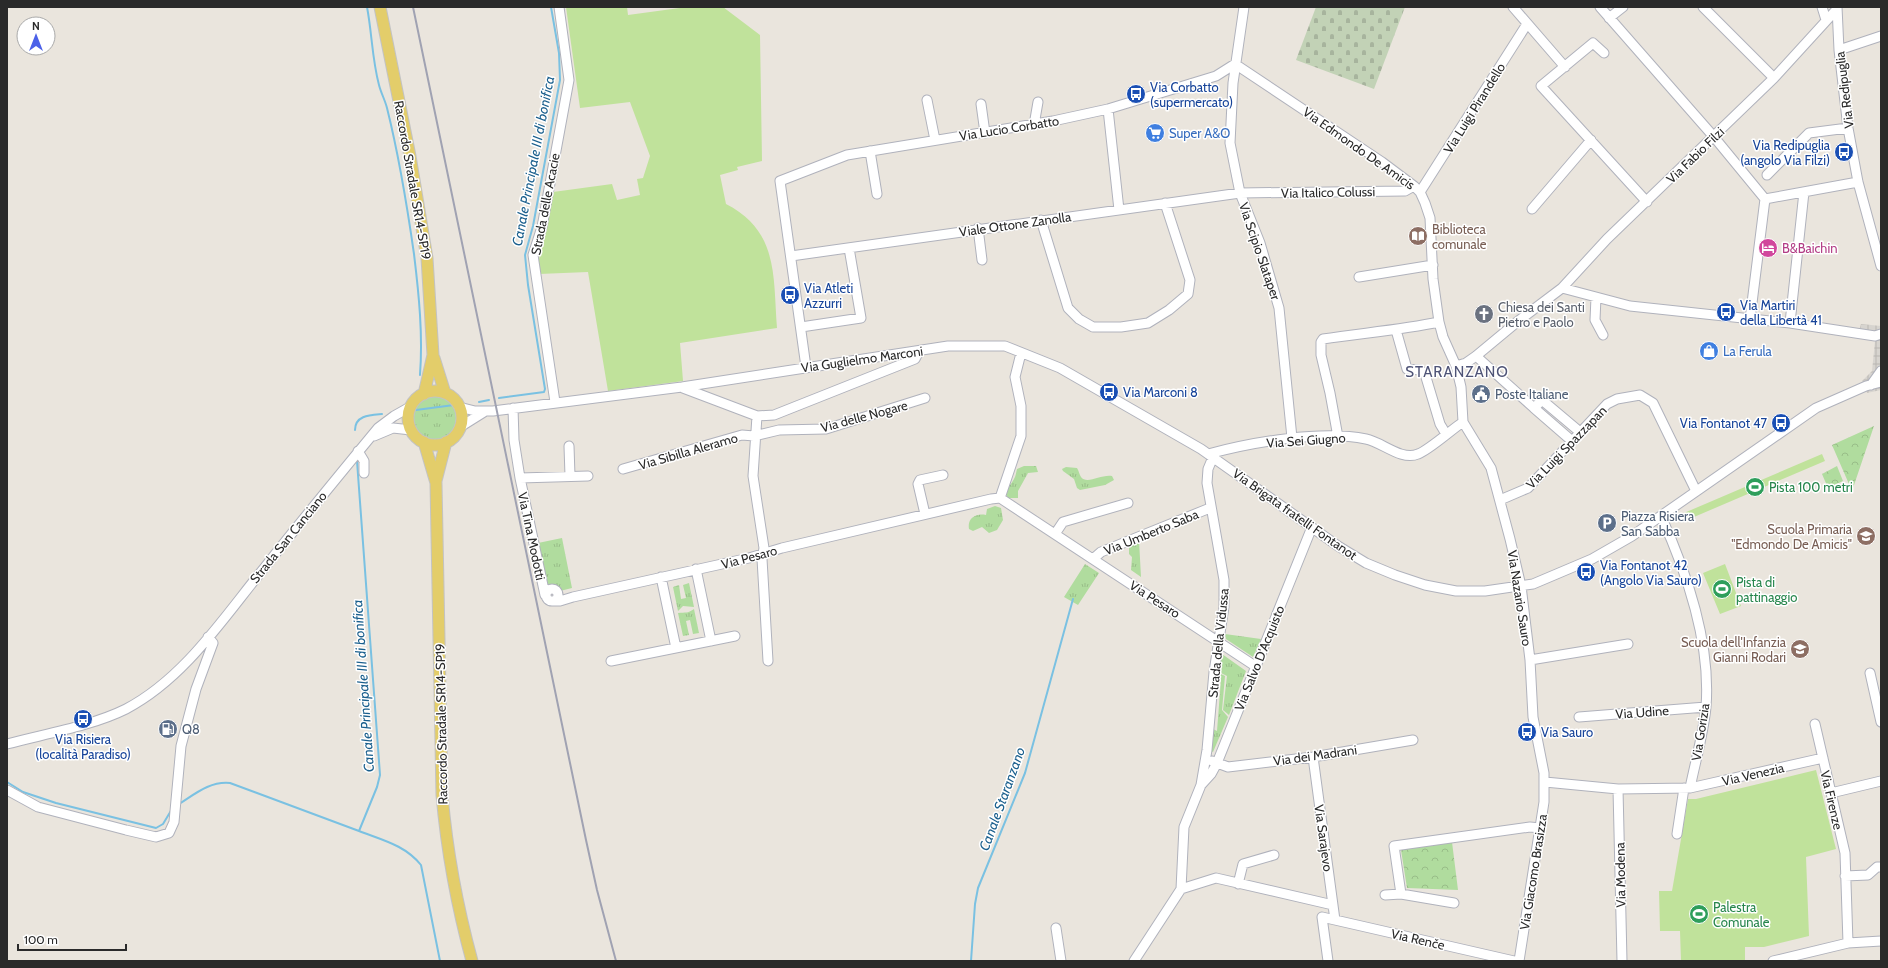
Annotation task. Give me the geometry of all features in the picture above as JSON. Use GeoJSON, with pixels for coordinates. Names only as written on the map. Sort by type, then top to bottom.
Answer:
{"type":"FeatureCollection","features":[{"type":"Feature","properties":{"kind":"main road","name":"Raccordo Stradale SR14-SP19"},"geometry":{"type":"LineString","coordinates":[[380,7],[422,219],[430,284],[433,355],[424,394]]}},
{"type":"Feature","properties":{"kind":"main road","name":"Raccordo Stradale SR14-SP19"},"geometry":{"type":"LineString","coordinates":[[433,355],[446,393],[459,406]]}},
{"type":"Feature","properties":{"kind":"main road"},"geometry":{"type":"LineString","coordinates":[[446,393],[438,391],[418,397],[410,407],[408,415],[411,430],[414,435],[424,442],[439,444],[446,442]]}},
{"type":"Feature","properties":{"kind":"main road"},"geometry":{"type":"LineString","coordinates":[[459,406],[461,413],[460,427]]}},
{"type":"Feature","properties":{"kind":"main road","name":"Raccordo Stradale SR14-SP19"},"geometry":{"type":"LineString","coordinates":[[460,427],[452,438],[446,442],[436,483],[442,795],[446,836],[457,902],[472,961]]}},
{"type":"Feature","properties":{"kind":"main road","name":"Raccordo Stradale SR14-SP19"},"geometry":{"type":"LineString","coordinates":[[424,442],[436,483]]}},
{"type":"Feature","properties":{"kind":"street","name":"Strada delle Acacie"},"geometry":{"type":"LineString","coordinates":[[555,402],[533,255],[542,227],[570,80],[559,7]]}},
{"type":"Feature","properties":{"kind":"street"},"geometry":{"type":"LineString","coordinates":[[1235,64],[1244,7]]}},
{"type":"Feature","properties":{"kind":"street"},"geometry":{"type":"LineString","coordinates":[[1513,7],[1564,67]]}},
{"type":"Feature","properties":{"kind":"street"},"geometry":{"type":"LineString","coordinates":[[1600,7],[1714,136],[1765,199],[1750,319]]}},
{"type":"Feature","properties":{"kind":"street"},"geometry":{"type":"LineString","coordinates":[[1609,18],[1622,7]]}},
{"type":"Feature","properties":{"kind":"street"},"geometry":{"type":"LineString","coordinates":[[1703,7],[1774,78]]}},
{"type":"Feature","properties":{"kind":"street"},"geometry":{"type":"LineString","coordinates":[[1822,7],[1826,20]]}},
{"type":"Feature","properties":{"kind":"street","name":"Via Fabio Filzi"},"geometry":{"type":"LineString","coordinates":[[1456,366],[1466,363],[1476,356],[1517,322],[1562,288],[1607,239],[1774,78],[1837,8]]}},
{"type":"Feature","properties":{"kind":"street","name":"Via Redipuglia"},"geometry":{"type":"LineString","coordinates":[[1837,8],[1839,50],[1848,128],[1858,182],[1881,266]]}},
{"type":"Feature","properties":{"kind":"street","name":"Via Luigi Pirandello"},"geometry":{"type":"LineString","coordinates":[[1417,189],[1527,24]]}},
{"type":"Feature","properties":{"kind":"street"},"geometry":{"type":"LineString","coordinates":[[1839,50],[1881,36]]}},
{"type":"Feature","properties":{"kind":"street"},"geometry":{"type":"LineString","coordinates":[[1604,53],[1593,43],[1541,86],[1647,202]]}},
{"type":"Feature","properties":{"kind":"street","name":"Via Lucio Corbatto"},"geometry":{"type":"LineString","coordinates":[[791,256],[780,181],[847,155],[1034,125],[1108,109],[1216,76],[1235,64]]}},
{"type":"Feature","properties":{"kind":"street","name":"Via Scipio Slataper"},"geometry":{"type":"LineString","coordinates":[[1235,64],[1230,143],[1240,193],[1260,243],[1279,308],[1292,438]]}},
{"type":"Feature","properties":{"kind":"street","name":"Via Edmondo De Amicis"},"geometry":{"type":"LineString","coordinates":[[1235,64],[1382,162],[1417,189],[1430,218],[1439,322],[1443,337],[1456,366],[1461,387],[1462,422]]}},
{"type":"Feature","properties":{"kind":"street"},"geometry":{"type":"LineString","coordinates":[[1216,76],[1233,83]]}},
{"type":"Feature","properties":{"kind":"street"},"geometry":{"type":"LineString","coordinates":[[927,100],[936,140]]}},
{"type":"Feature","properties":{"kind":"street"},"geometry":{"type":"LineString","coordinates":[[1034,125],[1038,102]]}},
{"type":"Feature","properties":{"kind":"street"},"geometry":{"type":"LineString","coordinates":[[981,104],[985,133]]}},
{"type":"Feature","properties":{"kind":"street"},"geometry":{"type":"LineString","coordinates":[[1108,109],[1119,210]]}},
{"type":"Feature","properties":{"kind":"street"},"geometry":{"type":"LineString","coordinates":[[1767,175],[1809,132],[1848,128]]}},
{"type":"Feature","properties":{"kind":"street"},"geometry":{"type":"LineString","coordinates":[[1532,209],[1590,140]]}},
{"type":"Feature","properties":{"kind":"street"},"geometry":{"type":"LineString","coordinates":[[870,151],[877,194]]}},
{"type":"Feature","properties":{"kind":"street"},"geometry":{"type":"LineString","coordinates":[[1765,199],[1858,182]]}},
{"type":"Feature","properties":{"kind":"street","name":"Via Italico Colussi"},"geometry":{"type":"LineString","coordinates":[[1240,193],[1404,191],[1417,189]]}},
{"type":"Feature","properties":{"kind":"street"},"geometry":{"type":"LineString","coordinates":[[1790,323],[1804,192]]}},
{"type":"Feature","properties":{"kind":"street","name":"Viale Ottone Zanolla"},"geometry":{"type":"LineString","coordinates":[[791,256],[978,228],[1240,193]]}},
{"type":"Feature","properties":{"kind":"street"},"geometry":{"type":"LineString","coordinates":[[1041,220],[1068,308],[1079,319],[1093,327],[1121,327],[1148,323],[1169,310],[1188,294],[1190,280],[1165,203]]}},
{"type":"Feature","properties":{"kind":"street"},"geometry":{"type":"LineString","coordinates":[[978,228],[982,260]]}},
{"type":"Feature","properties":{"kind":"street"},"geometry":{"type":"LineString","coordinates":[[801,327],[860,318],[849,248]]}},
{"type":"Feature","properties":{"kind":"street"},"geometry":{"type":"LineString","coordinates":[[791,256],[806,367]]}},
{"type":"Feature","properties":{"kind":"street"},"geometry":{"type":"LineString","coordinates":[[1359,277],[1433,265]]}},
{"type":"Feature","properties":{"kind":"street"},"geometry":{"type":"LineString","coordinates":[[1562,288],[1630,306],[1790,323],[1879,336]]}},
{"type":"Feature","properties":{"kind":"street"},"geometry":{"type":"LineString","coordinates":[[1596,297],[1595,320],[1603,335]]}},
{"type":"Feature","properties":{"kind":"street"},"geometry":{"type":"LineString","coordinates":[[1338,436],[1321,355],[1321,342],[1323,339],[1396,330],[1439,322]]}},
{"type":"Feature","properties":{"kind":"street"},"geometry":{"type":"LineString","coordinates":[[1396,330],[1407,369],[1420,370],[1425,374],[1440,424],[1446,434]]}},
{"type":"Feature","properties":{"kind":"street","name":"Via Guglielmo Marconi"},"geometry":{"type":"LineString","coordinates":[[459,406],[484,412],[682,387],[948,346],[1005,346],[1060,368],[1211,456]]}},
{"type":"Feature","properties":{"kind":"street"},"geometry":{"type":"LineString","coordinates":[[682,387],[757,416],[774,415],[915,358],[919,351]]}},
{"type":"Feature","properties":{"kind":"street"},"geometry":{"type":"LineString","coordinates":[[1000,498],[1021,436],[1021,406],[1015,377],[1021,353]]}},
{"type":"Feature","properties":{"kind":"street"},"geometry":{"type":"LineString","coordinates":[[1476,356],[1572,441]]}},
{"type":"Feature","properties":{"kind":"street"},"geometry":{"type":"LineString","coordinates":[[1871,384],[1881,371]]}},
{"type":"Feature","properties":{"kind":"street","name":"Via Brigata fratelli Fontanot"},"geometry":{"type":"LineString","coordinates":[[1211,456],[1338,546],[1366,562],[1395,575],[1426,585],[1456,591],[1485,591],[1533,584],[1592,559],[1632,536],[1816,408],[1871,384],[1881,382]]}},
{"type":"Feature","properties":{"kind":"street","name":"Via Luigi Spazzapan"},"geometry":{"type":"LineString","coordinates":[[1500,500],[1528,488],[1607,404],[1617,399],[1640,395],[1653,403],[1696,491]]}},
{"type":"Feature","properties":{"kind":"street","name":"Via delle Nogare"},"geometry":{"type":"LineString","coordinates":[[754,436],[779,430],[826,429],[925,398]]}},
{"type":"Feature","properties":{"kind":"street"},"geometry":{"type":"LineString","coordinates":[[1534,408],[1542,400],[1580,432]]}},
{"type":"Feature","properties":{"kind":"street","name":"Strada San Canciano"},"geometry":{"type":"LineString","coordinates":[[7,744],[89,722],[125,709],[154,692],[172,676],[208,637],[358,451],[384,424],[410,407]]}},
{"type":"Feature","properties":{"kind":"street","name":"Via Tina Modotti"},"geometry":{"type":"LineString","coordinates":[[513,408],[514,440],[520,478],[545,595]]}},
{"type":"Feature","properties":{"kind":"street","name":"Via Guglielmo Marconi"},"geometry":{"type":"LineString","coordinates":[[460,427],[484,412]]}},
{"type":"Feature","properties":{"kind":"street"},"geometry":{"type":"LineString","coordinates":[[757,416],[754,436],[753,476],[761,525],[768,661]]}},
{"type":"Feature","properties":{"kind":"street","name":"Via Sei Giugno"},"geometry":{"type":"LineString","coordinates":[[1211,456],[1228,448],[1292,438],[1338,436],[1351,436],[1369,440],[1407,456],[1418,455],[1462,422]]}},
{"type":"Feature","properties":{"kind":"street","name":"Via Nazario Sauro"},"geometry":{"type":"LineString","coordinates":[[1462,422],[1491,468],[1521,586],[1530,660],[1533,717],[1545,782]]}},
{"type":"Feature","properties":{"kind":"street","name":"Strada San Canciano"},"geometry":{"type":"LineString","coordinates":[[370,439],[393,428],[411,430]]}},
{"type":"Feature","properties":{"kind":"street","name":"Via Sibilla Aleramo"},"geometry":{"type":"LineString","coordinates":[[623,469],[742,435],[754,436]]}},
{"type":"Feature","properties":{"kind":"street"},"geometry":{"type":"LineString","coordinates":[[569,446],[570,476]]}},
{"type":"Feature","properties":{"kind":"street"},"geometry":{"type":"LineString","coordinates":[[358,451],[364,461],[364,473]]}},
{"type":"Feature","properties":{"kind":"street","name":"Strada della Vidussa"},"geometry":{"type":"LineString","coordinates":[[1134,961],[1181,889],[1184,827],[1201,785],[1206,758],[1214,672],[1220,642],[1224,607],[1224,580],[1210,508],[1207,478],[1211,456]]}},
{"type":"Feature","properties":{"kind":"street"},"geometry":{"type":"LineString","coordinates":[[925,514],[918,484],[920,480],[943,475]]}},
{"type":"Feature","properties":{"kind":"street","name":"Via Tina Modotti"},"geometry":{"type":"LineString","coordinates":[[520,478],[588,476]]}},
{"type":"Feature","properties":{"kind":"street","name":"Via Pesaro"},"geometry":{"type":"LineString","coordinates":[[545,595],[547,600],[557,597],[560,601],[749,558],[763,553],[925,514],[1000,498],[1256,666]]}},
{"type":"Feature","properties":{"kind":"street"},"geometry":{"type":"LineString","coordinates":[[1055,534],[1063,522],[1128,503]]}},
{"type":"Feature","properties":{"kind":"street","name":"Via Umberto Saba"},"geometry":{"type":"LineString","coordinates":[[1093,559],[1101,552],[1210,508]]}},
{"type":"Feature","properties":{"kind":"street","name":"Via Gorizia"},"geometry":{"type":"LineString","coordinates":[[1661,516],[1686,580],[1704,651],[1706,707],[1687,788]]}},
{"type":"Feature","properties":{"kind":"street","name":"Via Salvo D'Acquisto"},"geometry":{"type":"LineString","coordinates":[[1201,785],[1211,774],[1217,763],[1312,527]]}},
{"type":"Feature","properties":{"kind":"street"},"geometry":{"type":"LineString","coordinates":[[696,569],[711,641]]}},
{"type":"Feature","properties":{"kind":"street"},"geometry":{"type":"LineString","coordinates":[[661,577],[676,648]]}},
{"type":"Feature","properties":{"kind":"street"},"geometry":{"type":"LineString","coordinates":[[610,661],[735,636]]}},
{"type":"Feature","properties":{"kind":"street"},"geometry":{"type":"LineString","coordinates":[[7,790],[38,807],[156,838],[169,833],[172,828],[176,806],[181,746],[196,690],[213,643],[208,637]]}},
{"type":"Feature","properties":{"kind":"street"},"geometry":{"type":"LineString","coordinates":[[1530,660],[1628,644]]}},
{"type":"Feature","properties":{"kind":"street"},"geometry":{"type":"LineString","coordinates":[[1870,673],[1879,701],[1881,722]]}},
{"type":"Feature","properties":{"kind":"street","name":"Via Udine"},"geometry":{"type":"LineString","coordinates":[[1579,717],[1706,707]]}},
{"type":"Feature","properties":{"kind":"street","name":"Via Firenze"},"geometry":{"type":"LineString","coordinates":[[1815,724],[1845,852],[1848,943]]}},
{"type":"Feature","properties":{"kind":"street","name":"Via dei Madrani"},"geometry":{"type":"LineString","coordinates":[[1217,763],[1228,767],[1313,757],[1413,740]]}},
{"type":"Feature","properties":{"kind":"street","name":"Via Sarajevo"},"geometry":{"type":"LineString","coordinates":[[1313,757],[1335,920]]}},
{"type":"Feature","properties":{"kind":"street"},"geometry":{"type":"LineString","coordinates":[[1206,758],[1217,763]]}},
{"type":"Feature","properties":{"kind":"street","name":"Via Venezia"},"geometry":{"type":"LineString","coordinates":[[1545,782],[1618,788],[1687,788],[1823,758]]}},
{"type":"Feature","properties":{"kind":"street"},"geometry":{"type":"LineString","coordinates":[[1831,793],[1881,781]]}},
{"type":"Feature","properties":{"kind":"street","name":"Via Giacomo Brasizza"},"geometry":{"type":"LineString","coordinates":[[1519,961],[1544,802],[1545,782]]}},
{"type":"Feature","properties":{"kind":"street","name":"Via Modena"},"geometry":{"type":"LineString","coordinates":[[1618,788],[1622,961]]}},
{"type":"Feature","properties":{"kind":"street"},"geometry":{"type":"LineString","coordinates":[[1677,834],[1687,788]]}},
{"type":"Feature","properties":{"kind":"street"},"geometry":{"type":"LineString","coordinates":[[1401,894],[1394,846],[1530,826],[1540,828]]}},
{"type":"Feature","properties":{"kind":"street"},"geometry":{"type":"LineString","coordinates":[[1238,884],[1243,864],[1274,855]]}},
{"type":"Feature","properties":{"kind":"street"},"geometry":{"type":"LineString","coordinates":[[1846,876],[1868,875],[1877,867],[1881,867]]}},
{"type":"Feature","properties":{"kind":"street"},"geometry":{"type":"LineString","coordinates":[[1181,889],[1216,878],[1333,906]]}},
{"type":"Feature","properties":{"kind":"street"},"geometry":{"type":"LineString","coordinates":[[1385,896],[1401,894],[1454,903]]}},
{"type":"Feature","properties":{"kind":"street","name":"Via Renče"},"geometry":{"type":"LineString","coordinates":[[1328,961],[1322,917],[1514,961]]}},
{"type":"Feature","properties":{"kind":"street"},"geometry":{"type":"LineString","coordinates":[[1056,928],[1061,961]]}},
{"type":"Feature","properties":{"kind":"street"},"geometry":{"type":"LineString","coordinates":[[1773,961],[1848,943],[1881,941]]}},
{"type":"Feature","properties":{"kind":"green space"},"geometry":{"type":"Polygon","coordinates":[[[566,7],[627,7],[628,15],[687,7],[723,7],[760,35],[762,161],[737,167],[738,170],[720,175],[726,204],[743,215],[756,228],[770,257],[775,291],[777,328],[680,343],[683,381],[608,391],[588,272],[539,274],[541,243],[553,192],[612,184],[617,200],[640,195],[637,179],[643,178],[650,156],[630,102],[580,108],[566,7]]]}},
{"type":"Feature","properties":{"kind":"green space"},"geometry":{"type":"Polygon","coordinates":[[[1316,7],[1405,7],[1374,89],[1296,60],[1316,7]]]}},
{"type":"Feature","properties":{"kind":"green space"},"geometry":{"type":"Polygon","coordinates":[[[438,396],[450,402],[455,410],[455,426],[450,434],[442,439],[430,440],[418,434],[413,426],[412,414],[418,402],[426,397],[438,396]]]}},
{"type":"Feature","properties":{"kind":"green space"},"geometry":{"type":"Polygon","coordinates":[[[1874,426],[1852,491],[1832,445],[1874,426]]]}},
{"type":"Feature","properties":{"kind":"green space","name":"Pista 100 metri"},"geometry":{"type":"Polygon","coordinates":[[[1822,454],[1825,461],[1687,520],[1684,513],[1822,454]]]}},
{"type":"Feature","properties":{"kind":"green space"},"geometry":{"type":"Polygon","coordinates":[[[1024,466],[1036,466],[1038,472],[1028,473],[1018,491],[1018,498],[1007,498],[1006,492],[1015,478],[1017,469],[1024,466]]]}},
{"type":"Feature","properties":{"kind":"green space"},"geometry":{"type":"Polygon","coordinates":[[[1837,466],[1843,481],[1828,488],[1822,474],[1837,466]]]}},
{"type":"Feature","properties":{"kind":"green space"},"geometry":{"type":"Polygon","coordinates":[[[1066,467],[1077,468],[1081,477],[1087,480],[1103,476],[1112,476],[1114,480],[1105,485],[1080,490],[1077,488],[1074,479],[1063,471],[1062,469],[1066,467]]]}},
{"type":"Feature","properties":{"kind":"green space"},"geometry":{"type":"Polygon","coordinates":[[[995,506],[1001,508],[1003,520],[997,530],[989,533],[982,527],[973,531],[969,529],[969,522],[973,517],[986,515],[987,509],[995,506]]]}},
{"type":"Feature","properties":{"kind":"green space"},"geometry":{"type":"Polygon","coordinates":[[[562,538],[572,588],[560,591],[554,586],[546,587],[538,543],[562,538]]]}},
{"type":"Feature","properties":{"kind":"green space"},"geometry":{"type":"Polygon","coordinates":[[[1139,540],[1141,577],[1131,570],[1132,557],[1129,554],[1129,544],[1139,540]]]}},
{"type":"Feature","properties":{"kind":"green space"},"geometry":{"type":"Polygon","coordinates":[[[1085,564],[1099,573],[1078,605],[1064,597],[1085,564]]]}},
{"type":"Feature","properties":{"kind":"green space","name":"Pista di pattinaggio"},"geometry":{"type":"Polygon","coordinates":[[[1725,564],[1741,606],[1720,614],[1703,573],[1725,564]]]}},
{"type":"Feature","properties":{"kind":"green space"},"geometry":{"type":"Polygon","coordinates":[[[689,583],[694,607],[683,606],[678,611],[673,587],[679,585],[681,599],[686,598],[683,585],[689,583]]]}},
{"type":"Feature","properties":{"kind":"green space"},"geometry":{"type":"Polygon","coordinates":[[[694,609],[699,633],[693,634],[690,620],[686,621],[689,635],[683,636],[678,613],[688,612],[694,609]]]}},
{"type":"Feature","properties":{"kind":"green space"},"geometry":{"type":"Polygon","coordinates":[[[1225,634],[1261,639],[1253,657],[1226,639],[1225,634]]]}},
{"type":"Feature","properties":{"kind":"green space"},"geometry":{"type":"Polygon","coordinates":[[[1222,654],[1246,671],[1229,715],[1223,710],[1227,676],[1219,672],[1222,654]]]}},
{"type":"Feature","properties":{"kind":"green space"},"geometry":{"type":"Polygon","coordinates":[[[1219,673],[1225,676],[1222,710],[1228,717],[1213,752],[1211,751],[1213,729],[1217,731],[1221,679],[1219,677],[1219,673]]]}},
{"type":"Feature","properties":{"kind":"green space"},"geometry":{"type":"Polygon","coordinates":[[[1816,770],[1836,849],[1806,857],[1809,936],[1764,947],[1745,947],[1745,961],[1681,961],[1680,931],[1660,931],[1659,891],[1672,891],[1688,799],[1696,799],[1816,770]]]}},
{"type":"Feature","properties":{"kind":"green space"},"geometry":{"type":"Polygon","coordinates":[[[1452,842],[1458,890],[1407,888],[1401,850],[1452,842]]]}},
{"type":"Feature","properties":{"kind":"shaded area"},"geometry":{"type":"Polygon","coordinates":[[[1861,324],[1881,326],[1881,390],[1867,393],[1862,381],[1872,371],[1875,341],[1857,337],[1861,324]]]}},
{"type":"Feature","properties":{"kind":"waterway"},"geometry":{"type":"LineString","coordinates":[[367,7],[373,56],[395,144],[406,199],[414,254],[420,315],[420,375]]}},
{"type":"Feature","properties":{"kind":"waterway","name":"Canale Principale III di bonifica"},"geometry":{"type":"LineString","coordinates":[[499,398],[544,392],[545,389],[528,285],[525,255],[533,226],[560,80],[559,53],[551,7]]}},
{"type":"Feature","properties":{"kind":"waterway","name":"Canale Principale III di bonifica"},"geometry":{"type":"LineString","coordinates":[[479,402],[489,400]]}},
{"type":"Feature","properties":{"kind":"waterway","name":"Canale Principale III di bonifica"},"geometry":{"type":"LineString","coordinates":[[416,410],[454,405]]}},
{"type":"Feature","properties":{"kind":"waterway","name":"Canale Principale III di bonifica"},"geometry":{"type":"LineString","coordinates":[[355,430],[358,421],[364,417],[382,414]]}},
{"type":"Feature","properties":{"kind":"waterway","name":"Canale Principale III di bonifica"},"geometry":{"type":"LineString","coordinates":[[357,461],[380,775],[377,787],[359,831],[393,844],[415,858],[421,865],[440,961]]}},
{"type":"Feature","properties":{"kind":"waterway","name":"Canale Staranzano"},"geometry":{"type":"LineString","coordinates":[[971,961],[975,904],[978,888],[1025,773],[1073,599]]}},
{"type":"Feature","properties":{"kind":"waterway"},"geometry":{"type":"LineString","coordinates":[[7,782],[23,792],[56,803],[156,828],[163,824],[172,809]]}},
{"type":"Feature","properties":{"kind":"waterway"},"geometry":{"type":"LineString","coordinates":[[179,804],[209,786],[230,783],[359,831]]}},
{"type":"Feature","properties":{"kind":"railway"},"geometry":{"type":"LineString","coordinates":[[413,7],[586,840],[597,890],[616,961]]}},
{"type":"Feature","properties":{"kind":"place","name":"Via Corbatto (supermercato)"},"geometry":{"type":"Point","coordinates":[1136,94]}},
{"type":"Feature","properties":{"kind":"place","name":"Super A&O"},"geometry":{"type":"Point","coordinates":[1155,133]}},
{"type":"Feature","properties":{"kind":"place","name":"Via Redipuglia (angolo Via Filzi)"},"geometry":{"type":"Point","coordinates":[1844,152]}},
{"type":"Feature","properties":{"kind":"place","name":"Biblioteca comunale"},"geometry":{"type":"Point","coordinates":[1418,236]}},
{"type":"Feature","properties":{"kind":"place","name":"B&Baichin"},"geometry":{"type":"Point","coordinates":[1768,248]}},
{"type":"Feature","properties":{"kind":"place","name":"Via Atleti Azzurri"},"geometry":{"type":"Point","coordinates":[790,295]}},
{"type":"Feature","properties":{"kind":"place","name":"Via Martiri della Libertà 41"},"geometry":{"type":"Point","coordinates":[1726,312]}},
{"type":"Feature","properties":{"kind":"place","name":"Chiesa dei Santi Pietro e Paolo"},"geometry":{"type":"Point","coordinates":[1484,314]}},
{"type":"Feature","properties":{"kind":"place","name":"La Ferula"},"geometry":{"type":"Point","coordinates":[1709,351]}},
{"type":"Feature","properties":{"kind":"place","name":"Via Marconi 8"},"geometry":{"type":"Point","coordinates":[1109,392]}},
{"type":"Feature","properties":{"kind":"place","name":"Poste Italiane"},"geometry":{"type":"Point","coordinates":[1481,394]}},
{"type":"Feature","properties":{"kind":"place","name":"Via Fontanot 47"},"geometry":{"type":"Point","coordinates":[1781,423]}},
{"type":"Feature","properties":{"kind":"place","name":"Pista 100 metri"},"geometry":{"type":"Point","coordinates":[1755,487]}},
{"type":"Feature","properties":{"kind":"place","name":"Piazza Risiera San Sabba"},"geometry":{"type":"Point","coordinates":[1607,523]}},
{"type":"Feature","properties":{"kind":"place","name":"Scuola Primaria \"Edmondo De Amicis\""},"geometry":{"type":"Point","coordinates":[1866,536]}},
{"type":"Feature","properties":{"kind":"place","name":"Via Fontanot 42 (Angolo Via Sauro)"},"geometry":{"type":"Point","coordinates":[1586,572]}},
{"type":"Feature","properties":{"kind":"place","name":"Pista di pattinaggio"},"geometry":{"type":"Point","coordinates":[1722,589]}},
{"type":"Feature","properties":{"kind":"place","name":"Scuola dell'Infanzia Gianni Rodari"},"geometry":{"type":"Point","coordinates":[1800,649]}},
{"type":"Feature","properties":{"kind":"place","name":"Via Risiera (località Paradiso)"},"geometry":{"type":"Point","coordinates":[83,719]}},
{"type":"Feature","properties":{"kind":"place","name":"Q8"},"geometry":{"type":"Point","coordinates":[168,729]}},
{"type":"Feature","properties":{"kind":"place","name":"Via Sauro"},"geometry":{"type":"Point","coordinates":[1527,732]}},
{"type":"Feature","properties":{"kind":"place","name":"Palestra Comunale"},"geometry":{"type":"Point","coordinates":[1699,914]}},
{"type":"Feature","properties":{"kind":"district","name":"STARANZANO"},"geometry":{"type":"Point","coordinates":[1457,372]}}]}
